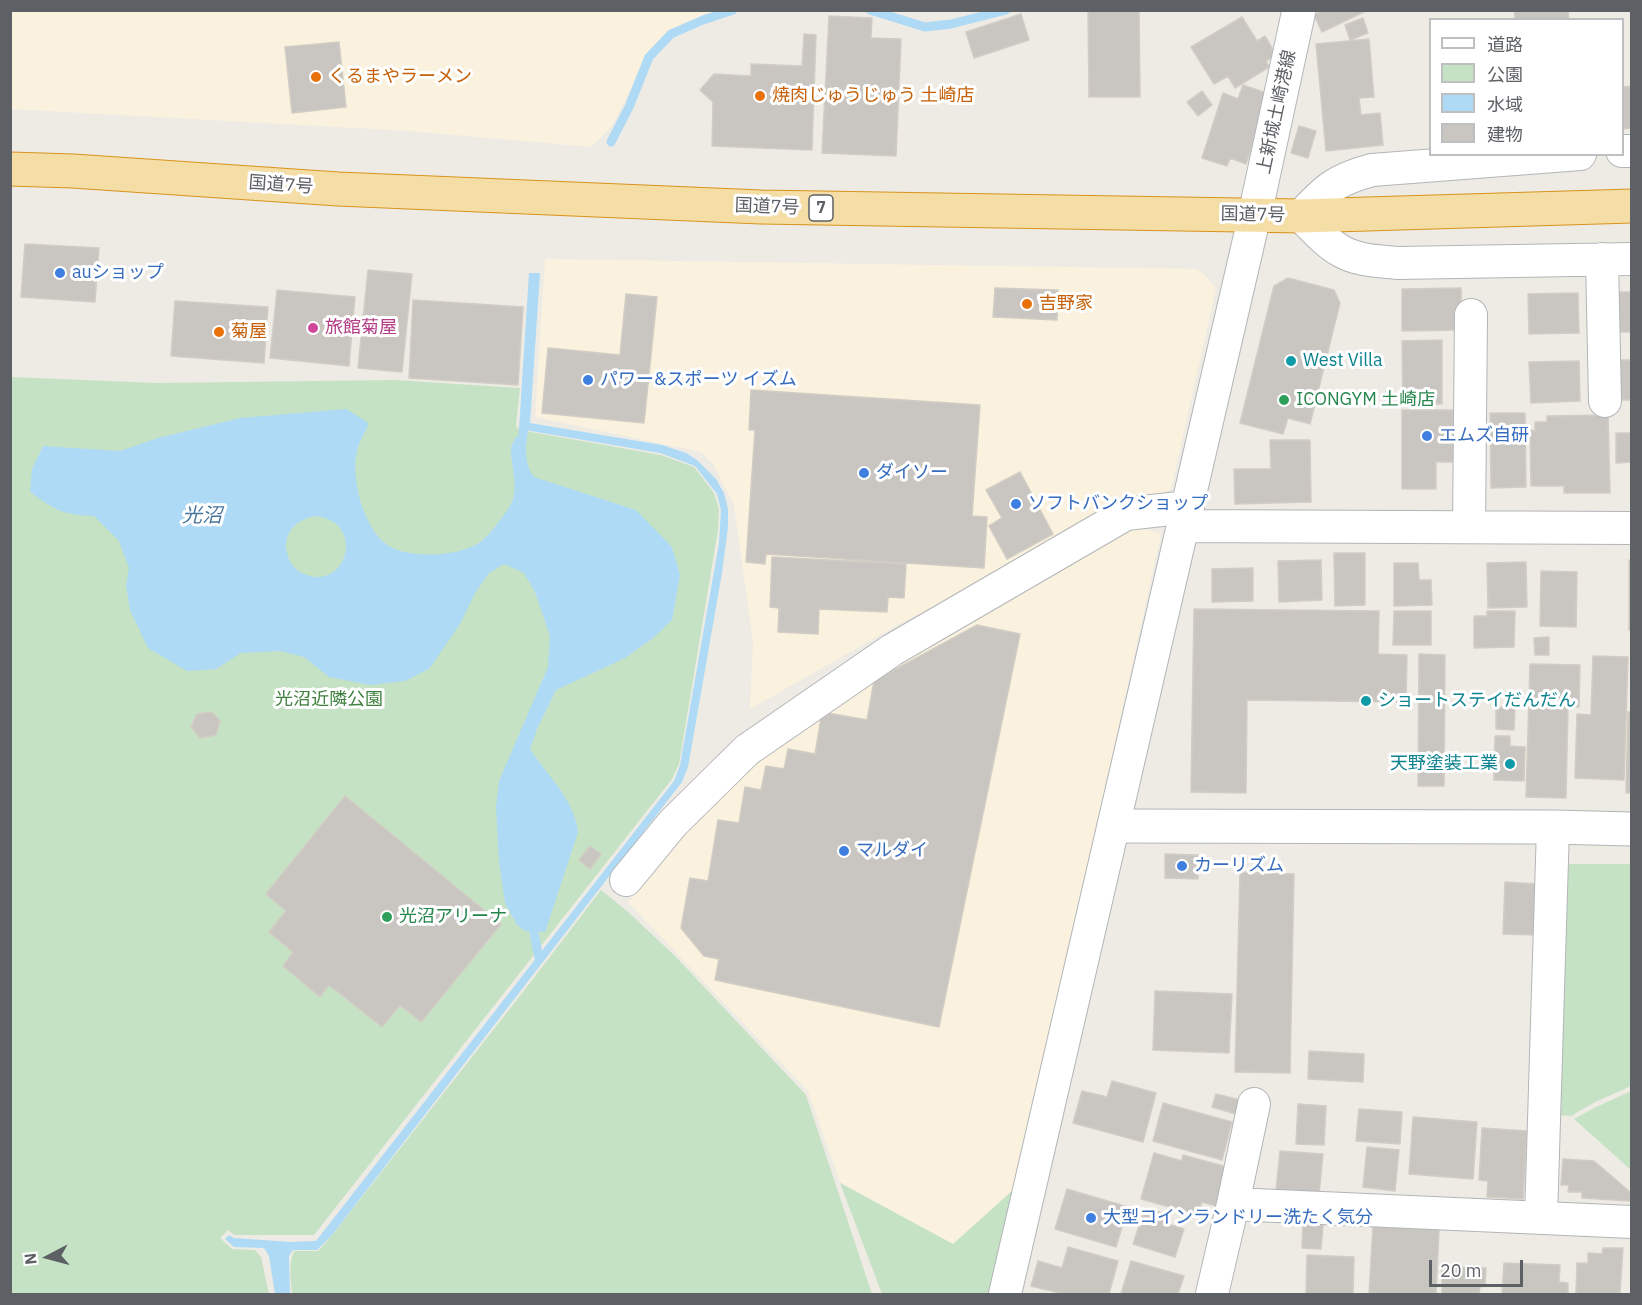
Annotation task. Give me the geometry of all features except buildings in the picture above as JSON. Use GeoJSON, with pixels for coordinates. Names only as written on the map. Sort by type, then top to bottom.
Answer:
{"type":"FeatureCollection","features":[{"type":"Feature","properties":{"kind":"highway","name":"国道7号"},"geometry":{"type":"LineString","coordinates":[[10,169],[73,171],[338,189],[752,207],[1301,216],[1632,206]]}},
{"type":"Feature","properties":{"kind":"street","name":"上新城土崎港線"},"geometry":{"type":"LineString","coordinates":[[1255,214],[1299,10]]}},
{"type":"Feature","properties":{"kind":"street"},"geometry":{"type":"LineString","coordinates":[[1554,156],[1372,170],[1347,177],[1329,187],[1301,216],[1342,252],[1364,259],[1398,263],[1617,259],[1605,401]]}},
{"type":"Feature","properties":{"kind":"street"},"geometry":{"type":"LineString","coordinates":[[1005,1294],[1255,214]]}},
{"type":"Feature","properties":{"kind":"street"},"geometry":{"type":"LineString","coordinates":[[1468,527],[1471,315]]}},
{"type":"Feature","properties":{"kind":"street"},"geometry":{"type":"LineString","coordinates":[[626,880],[673,823],[747,750],[892,650],[1126,514],[1468,527],[1632,528]]}},
{"type":"Feature","properties":{"kind":"street"},"geometry":{"type":"LineString","coordinates":[[1114,826],[1632,829]]}},
{"type":"Feature","properties":{"kind":"street"},"geometry":{"type":"LineString","coordinates":[[1541,1218],[1553,827]]}},
{"type":"Feature","properties":{"kind":"street"},"geometry":{"type":"LineString","coordinates":[[1212,1294],[1254,1104]]}},
{"type":"Feature","properties":{"kind":"street"},"geometry":{"type":"LineString","coordinates":[[1233,1204],[1632,1222]]}},
{"type":"Feature","properties":{"kind":"shaded area"},"geometry":{"type":"Polygon","coordinates":[[[10,11],[720,11],[674,30],[650,50],[612,126],[591,147],[410,131],[11,109],[10,11]]]}},
{"type":"Feature","properties":{"kind":"shaded area"},"geometry":{"type":"Polygon","coordinates":[[[545,259],[1196,269],[1204,274],[1216,289],[1171,489],[903,622],[750,709],[753,642],[734,505],[713,464],[701,452],[535,417],[545,259]]]}},
{"type":"Feature","properties":{"kind":"shaded area"},"geometry":{"type":"Polygon","coordinates":[[[1139,526],[1161,534],[1017,1188],[953,1244],[840,1182],[808,1091],[628,902],[706,809],[757,757],[833,700],[1071,561],[1139,526]]]}},
{"type":"Feature","properties":{"kind":"green space","name":"光沼近隣公園"},"geometry":{"type":"Polygon","coordinates":[[[11,377],[157,383],[395,380],[520,388],[516,426],[520,430],[661,455],[694,467],[714,493],[719,509],[718,530],[679,764],[672,779],[314,1235],[234,1235],[228,1230],[220,1238],[232,1249],[255,1250],[261,1257],[269,1294],[11,1294],[11,377]]]}},
{"type":"Feature","properties":{"kind":"green space"},"geometry":{"type":"Polygon","coordinates":[[[1565,864],[1631,864],[1631,1086],[1571,1116],[1559,1115],[1565,864]]]}},
{"type":"Feature","properties":{"kind":"green space"},"geometry":{"type":"Polygon","coordinates":[[[601,890],[675,956],[806,1095],[872,1294],[292,1294],[290,1267],[294,1251],[318,1251],[332,1235],[601,890]]]}},
{"type":"Feature","properties":{"kind":"green space"},"geometry":{"type":"Polygon","coordinates":[[[1631,1091],[1631,1170],[1574,1119],[1631,1091]]]}},
{"type":"Feature","properties":{"kind":"green space"},"geometry":{"type":"Polygon","coordinates":[[[840,1183],[953,1244],[1013,1190],[989,1294],[882,1294],[840,1183]]]}},
{"type":"Feature","properties":{"kind":"water"},"geometry":{"type":"Polygon","coordinates":[[[529,273],[540,273],[530,423],[662,445],[686,453],[697,460],[716,479],[724,493],[728,509],[728,527],[722,573],[688,767],[682,782],[332,1235],[317,1250],[293,1250],[289,1256],[290,1294],[275,1294],[269,1256],[264,1248],[234,1247],[225,1239],[229,1235],[234,1238],[291,1242],[316,1241],[674,781],[680,765],[719,543],[721,510],[717,494],[695,466],[660,453],[519,429],[529,273]]]}},
{"type":"Feature","properties":{"kind":"water","name":"光沼"},"geometry":{"type":"Polygon","coordinates":[[[346,409],[367,422],[368,426],[359,444],[355,462],[357,488],[365,514],[378,536],[386,544],[407,553],[435,554],[462,550],[474,546],[490,533],[513,498],[515,485],[511,450],[516,437],[522,437],[526,447],[528,466],[534,477],[636,510],[672,547],[680,575],[672,620],[653,638],[625,658],[556,690],[530,749],[572,809],[578,832],[545,932],[525,931],[517,925],[505,903],[499,862],[496,808],[499,781],[548,667],[550,636],[535,592],[524,573],[504,564],[489,573],[475,593],[460,624],[429,669],[405,681],[370,685],[329,677],[304,657],[281,651],[241,653],[216,669],[187,671],[148,648],[130,610],[126,586],[129,568],[119,541],[94,516],[60,510],[30,492],[32,469],[43,446],[120,451],[158,438],[240,418],[346,409]],[[317,516],[310,517],[298,523],[289,533],[287,553],[291,563],[304,574],[319,577],[331,574],[340,566],[345,555],[346,543],[342,531],[333,522],[317,516]]]}},
{"type":"Feature","properties":{"kind":"waterway"},"geometry":{"type":"LineString","coordinates":[[611,142],[629,107],[649,57],[671,34],[733,10]]}},
{"type":"Feature","properties":{"kind":"waterway"},"geometry":{"type":"LineString","coordinates":[[870,10],[925,27],[951,24],[1006,10]]}},
{"type":"Feature","properties":{"kind":"waterway"},"geometry":{"type":"LineString","coordinates":[[521,449],[525,420]]}},
{"type":"Feature","properties":{"kind":"waterway"},"geometry":{"type":"LineString","coordinates":[[534,933],[539,958]]}},
{"type":"Feature","properties":{"kind":"place","name":"くるまやラーメン"},"geometry":{"type":"Point","coordinates":[316,77]}},
{"type":"Feature","properties":{"kind":"place","name":"焼肉じゅうじゅう 土崎店"},"geometry":{"type":"Point","coordinates":[760,96]}},
{"type":"Feature","properties":{"kind":"place","name":"auショップ"},"geometry":{"type":"Point","coordinates":[60,273]}},
{"type":"Feature","properties":{"kind":"place","name":"吉野家"},"geometry":{"type":"Point","coordinates":[1027,304]}},
{"type":"Feature","properties":{"kind":"place","name":"旅館菊屋"},"geometry":{"type":"Point","coordinates":[313,328]}},
{"type":"Feature","properties":{"kind":"place","name":"菊屋"},"geometry":{"type":"Point","coordinates":[219,332]}},
{"type":"Feature","properties":{"kind":"place","name":"West Villa"},"geometry":{"type":"Point","coordinates":[1291,361]}},
{"type":"Feature","properties":{"kind":"place","name":"パワー&スポーツ イズム"},"geometry":{"type":"Point","coordinates":[588,380]}},
{"type":"Feature","properties":{"kind":"place","name":"ICONGYM 土崎店"},"geometry":{"type":"Point","coordinates":[1284,400]}},
{"type":"Feature","properties":{"kind":"place","name":"エムズ自研"},"geometry":{"type":"Point","coordinates":[1427,436]}},
{"type":"Feature","properties":{"kind":"place","name":"ダイソー"},"geometry":{"type":"Point","coordinates":[864,473]}},
{"type":"Feature","properties":{"kind":"place","name":"ソフトバンクショップ"},"geometry":{"type":"Point","coordinates":[1016,504]}},
{"type":"Feature","properties":{"kind":"place","name":"ショートステイだんだん"},"geometry":{"type":"Point","coordinates":[1366,701]}},
{"type":"Feature","properties":{"kind":"place","name":"天野塗装工業"},"geometry":{"type":"Point","coordinates":[1510,764]}},
{"type":"Feature","properties":{"kind":"place","name":"マルダイ"},"geometry":{"type":"Point","coordinates":[844,851]}},
{"type":"Feature","properties":{"kind":"place","name":"カーリズム"},"geometry":{"type":"Point","coordinates":[1182,866]}},
{"type":"Feature","properties":{"kind":"place","name":"光沼アリーナ"},"geometry":{"type":"Point","coordinates":[387,917]}},
{"type":"Feature","properties":{"kind":"place","name":"大型コインランドリー洗たく気分"},"geometry":{"type":"Point","coordinates":[1091,1218]}}]}
